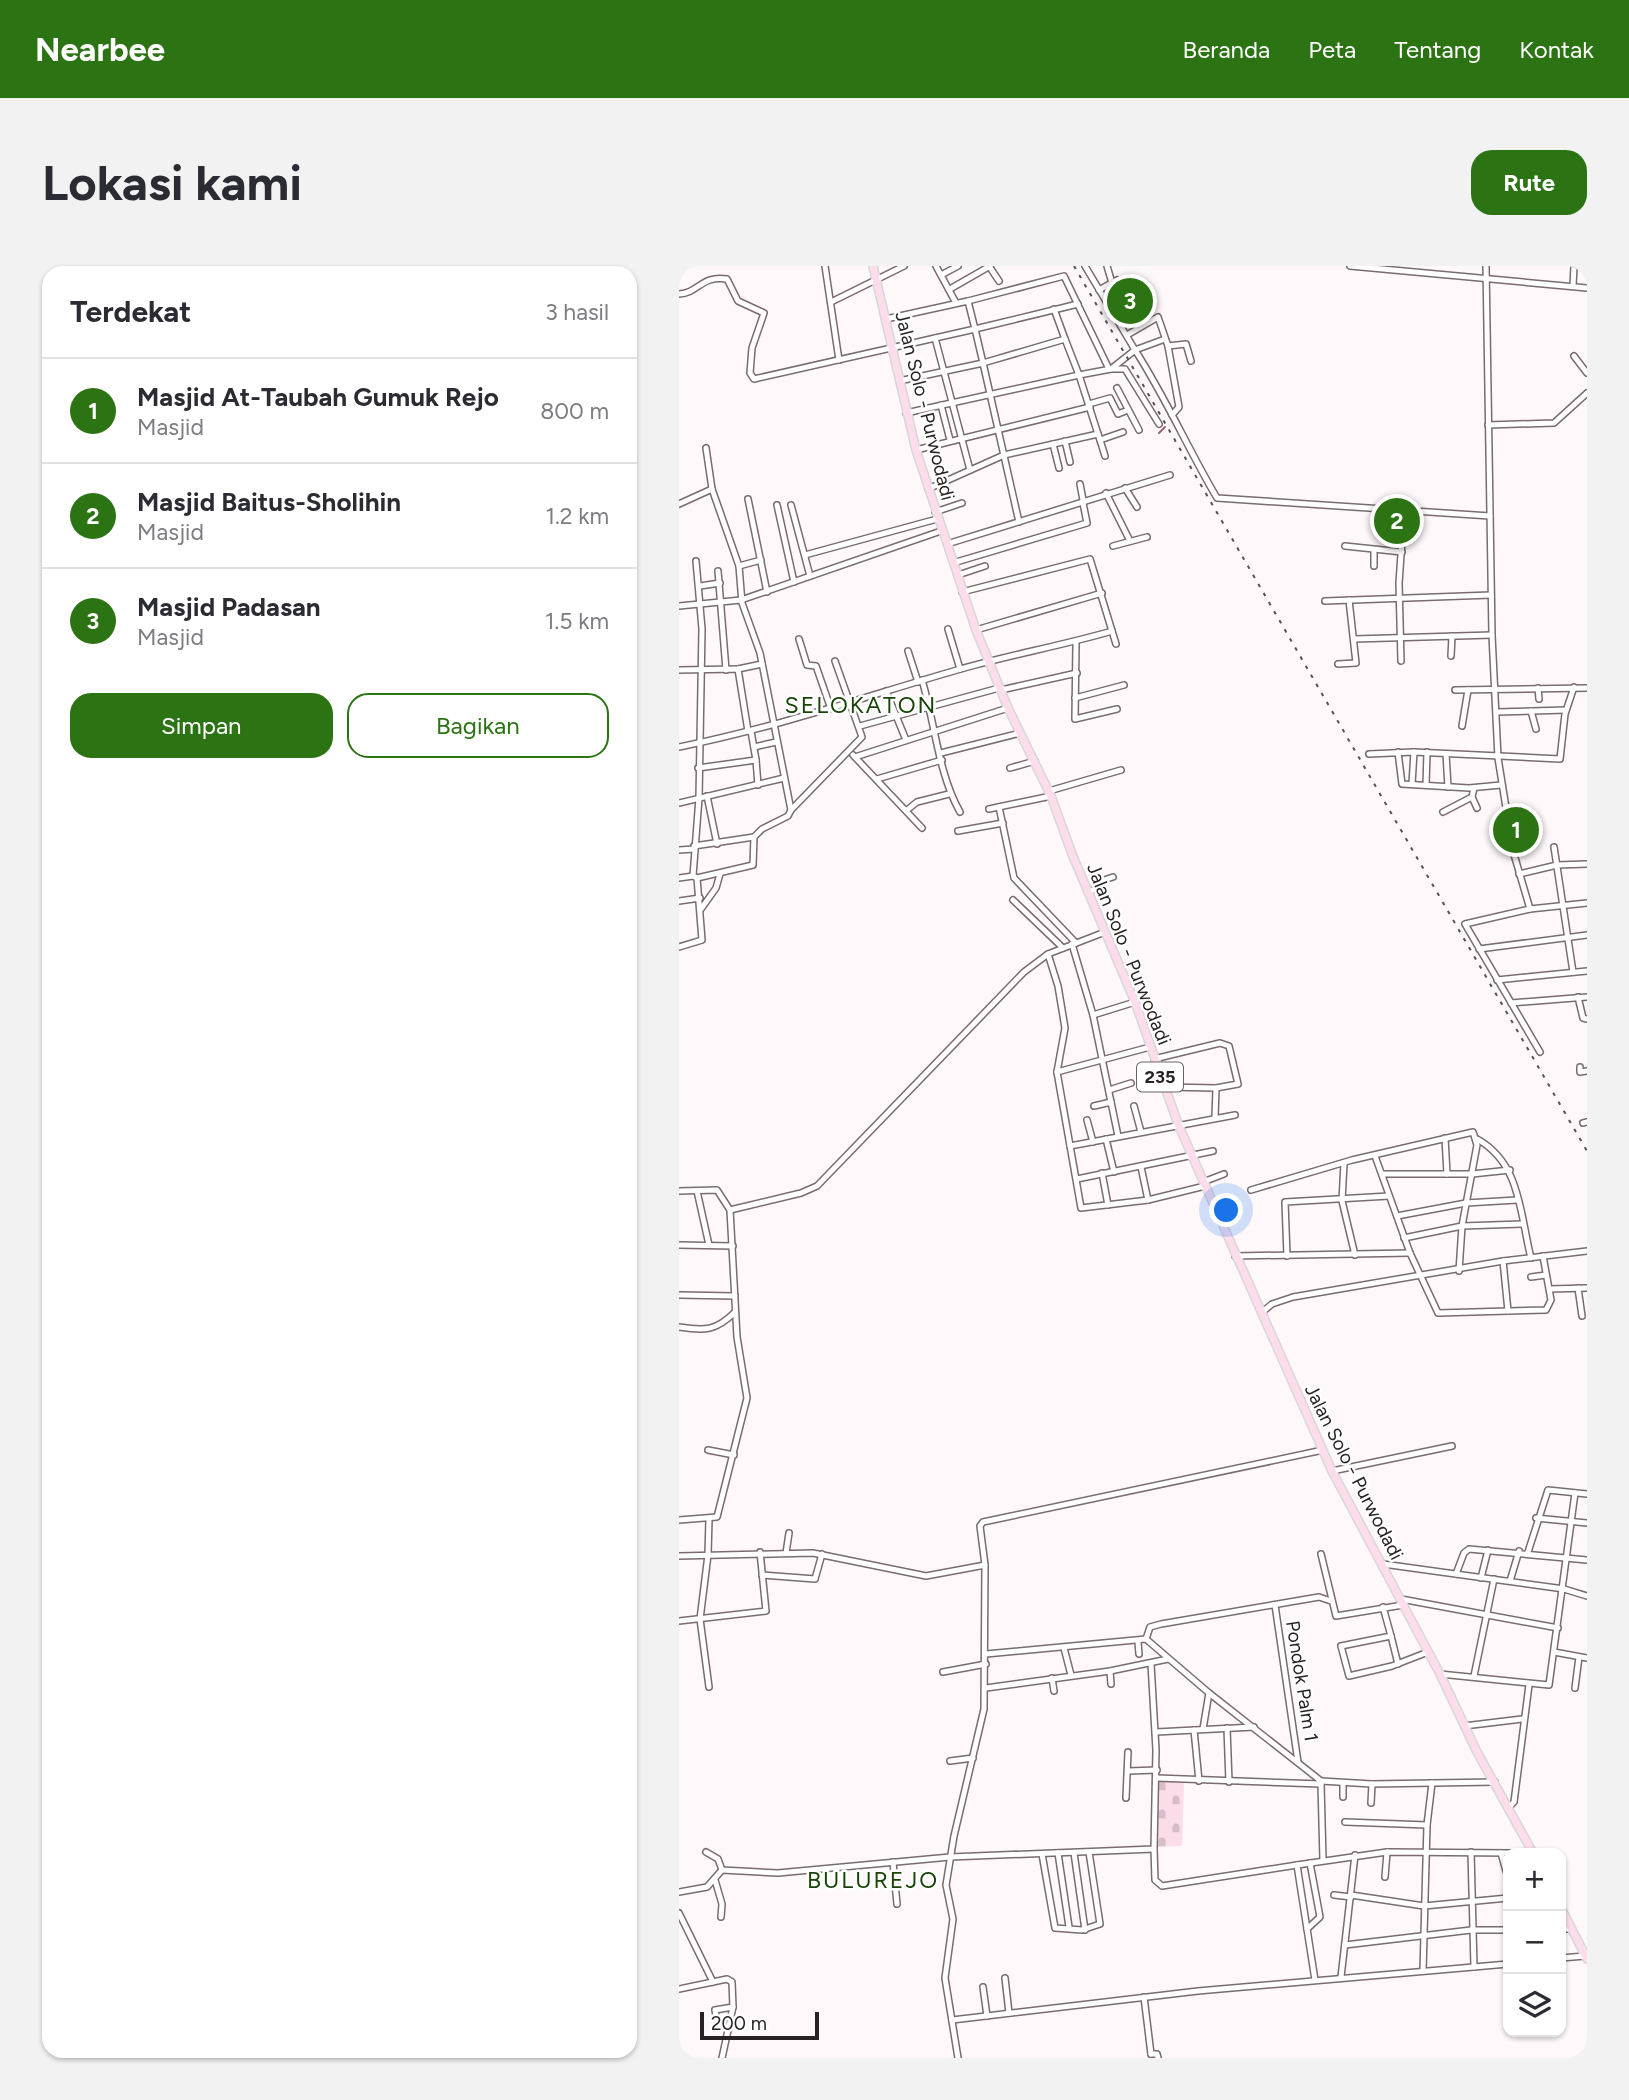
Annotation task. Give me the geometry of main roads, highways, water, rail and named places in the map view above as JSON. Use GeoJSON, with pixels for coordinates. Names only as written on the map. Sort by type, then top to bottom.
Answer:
{"type":"FeatureCollection","features":[{"type":"Feature","properties":{"kind":"main road","name":"Jalan Solo - Purwodadi"},"geometry":{"type":"LineString","coordinates":[[873,266],[916,450],[962,592],[1008,708],[1050,793],[1135,1002],[1178,1124],[1332,1471],[1383,1564],[1528,1848]]}},
{"type":"Feature","properties":{"kind":"main road"},"geometry":{"type":"LineString","coordinates":[[1562,1911],[1586,1957]]}},
{"type":"Feature","properties":{"kind":"waterway"},"geometry":{"type":"LineString","coordinates":[[1159,433],[1165,427]]}},
{"type":"Feature","properties":{"kind":"railway"},"geometry":{"type":"LineString","coordinates":[[1074,266],[1587,1151]]}},
{"type":"Feature","properties":{"kind":"place","name":"Masjid Padasan"},"geometry":{"type":"Point","coordinates":[1130,301]}},
{"type":"Feature","properties":{"kind":"place","name":"Masjid Baitus-Sholihin"},"geometry":{"type":"Point","coordinates":[1397,521]}},
{"type":"Feature","properties":{"kind":"place","name":"Masjid At-Taubah Gumuk Rejo"},"geometry":{"type":"Point","coordinates":[1516,830]}},
{"type":"Feature","properties":{"kind":"district","name":"SELOKATON"},"geometry":{"type":"Point","coordinates":[861,705]}},
{"type":"Feature","properties":{"kind":"district","name":"BULUREJO"},"geometry":{"type":"Point","coordinates":[873,1880]}}]}
